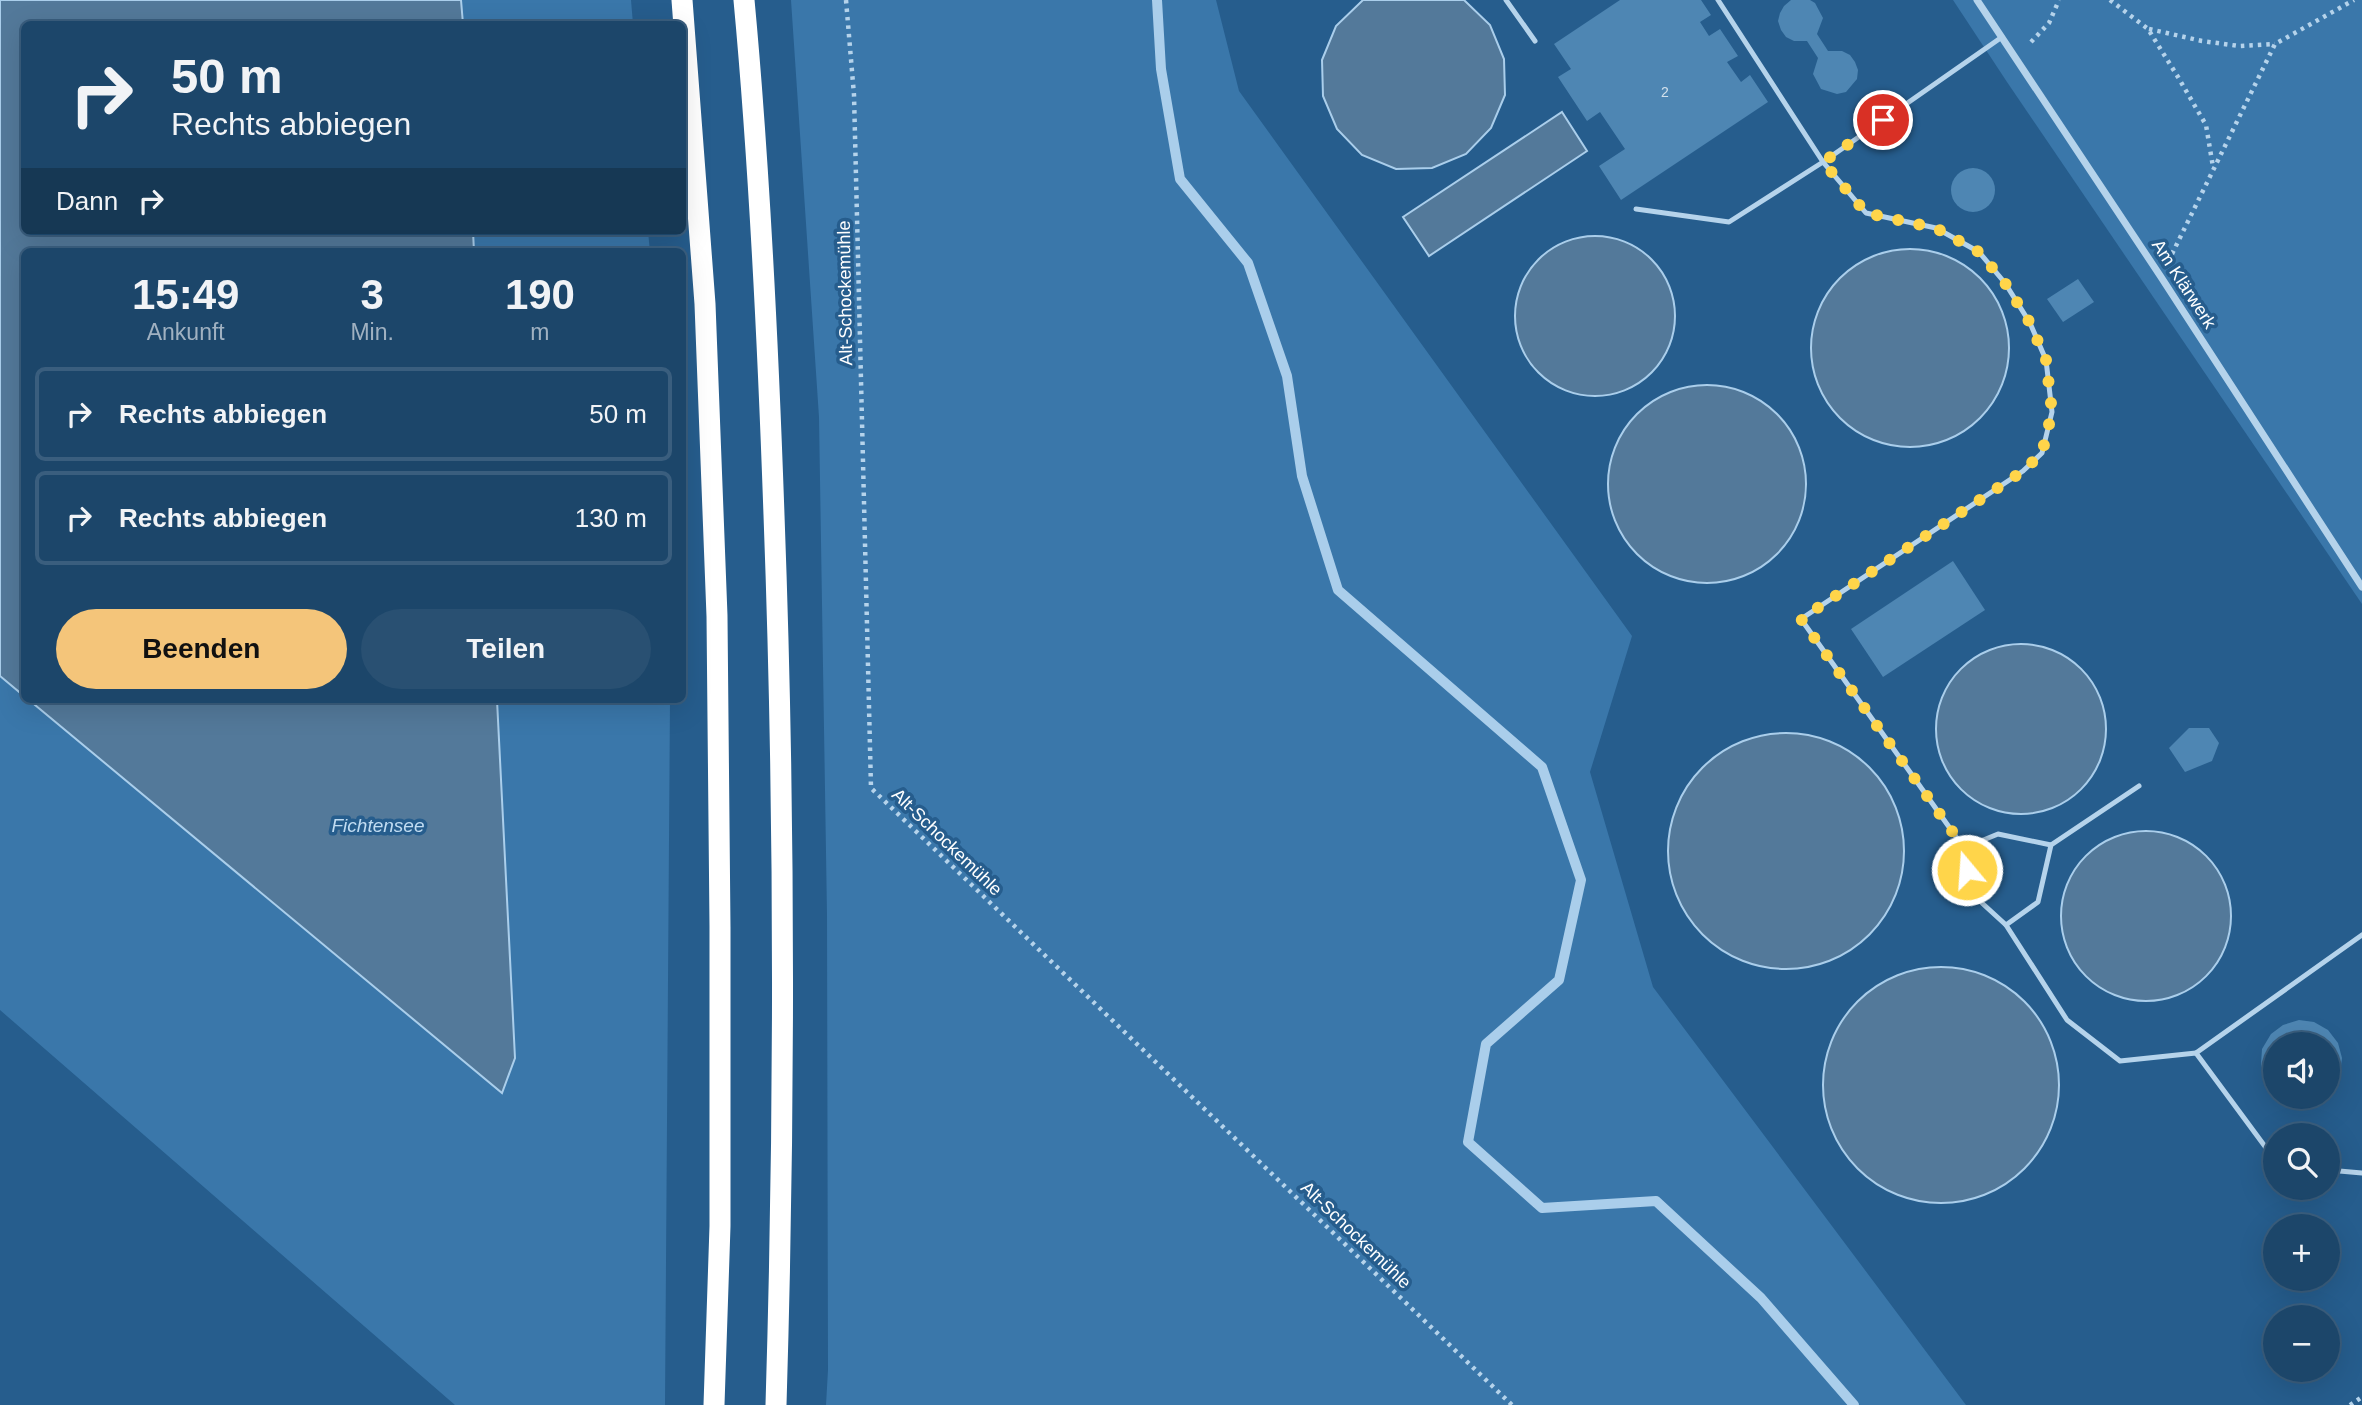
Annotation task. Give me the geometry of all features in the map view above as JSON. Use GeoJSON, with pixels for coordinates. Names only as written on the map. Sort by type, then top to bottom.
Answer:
{"type":"FeatureCollection","features":[{"type":"Feature","properties":{"kind":"highway"},"geometry":{"type":"LineString","coordinates":[[682,0],[684,21]]}},
{"type":"Feature","properties":{"kind":"highway"},"geometry":{"type":"LineString","coordinates":[[744,0],[766,289],[778,627],[783,948],[781,1235],[776,1405]]}},
{"type":"Feature","properties":{"kind":"highway"},"geometry":{"type":"LineString","coordinates":[[686,53],[705,304],[717,616],[720,1226],[714,1405]]}},
{"type":"Feature","properties":{"kind":"street","name":"Am Klärwerk"},"geometry":{"type":"LineString","coordinates":[[1977,0],[2161,276],[2362,587]]}},
{"type":"Feature","properties":{"kind":"lane"},"geometry":{"type":"LineString","coordinates":[[1506,0],[1535,41]]}},
{"type":"Feature","properties":{"kind":"lane"},"geometry":{"type":"LineString","coordinates":[[1718,0],[1823,162],[1866,213],[1936,228],[1979,252],[2005,283],[2030,323],[2046,360],[2052,412],[2042,453],[2023,471],[1801,619],[1964,848],[1971,892],[2006,925],[2067,1020],[2120,1061],[2196,1053],[2362,935]]}},
{"type":"Feature","properties":{"kind":"lane"},"geometry":{"type":"LineString","coordinates":[[1636,209],[1730,222],[1823,162],[2002,37]]}},
{"type":"Feature","properties":{"kind":"lane"},"geometry":{"type":"LineString","coordinates":[[2006,925],[2038,902],[2051,845],[2139,786]]}},
{"type":"Feature","properties":{"kind":"lane"},"geometry":{"type":"LineString","coordinates":[[1964,848],[1998,834],[2051,845]]}},
{"type":"Feature","properties":{"kind":"lane"},"geometry":{"type":"LineString","coordinates":[[2196,1053],[2263,1144]]}},
{"type":"Feature","properties":{"kind":"lane"},"geometry":{"type":"LineString","coordinates":[[2340,1171],[2362,1173]]}},
{"type":"Feature","properties":{"kind":"path","name":"Alt-Schockemühle"},"geometry":{"type":"LineString","coordinates":[[846,0],[854,95],[871,788],[1512,1405]]}},
{"type":"Feature","properties":{"kind":"path"},"geometry":{"type":"LineString","coordinates":[[2016,58],[2049,23],[2059,0]]}},
{"type":"Feature","properties":{"kind":"path"},"geometry":{"type":"LineString","coordinates":[[2110,0],[2148,29],[2206,125],[2213,168]]}},
{"type":"Feature","properties":{"kind":"path"},"geometry":{"type":"LineString","coordinates":[[2148,29],[2239,47],[2276,44],[2354,0]]}},
{"type":"Feature","properties":{"kind":"path"},"geometry":{"type":"LineString","coordinates":[[2161,276],[2276,44]]}},
{"type":"Feature","properties":{"kind":"path"},"geometry":{"type":"LineString","coordinates":[[2350,1405],[2362,1397]]}},
{"type":"Feature","properties":{"kind":"shaded area"},"geometry":{"type":"Polygon","coordinates":[[[461,0],[631,0],[633,21],[463,21],[461,0]]]}},
{"type":"Feature","properties":{"kind":"shaded area"},"geometry":{"type":"Polygon","coordinates":[[[791,0],[1216,0],[1239,91],[1632,636],[1590,772],[1653,987],[1966,1405],[826,1405],[827,914],[819,417],[791,0]]]}},
{"type":"Feature","properties":{"kind":"shaded area"},"geometry":{"type":"Polygon","coordinates":[[[1953,0],[2362,0],[2362,604],[2007,82],[1953,0]]]}},
{"type":"Feature","properties":{"kind":"shaded area"},"geometry":{"type":"Polygon","coordinates":[[[473,235],[648,235],[650,248],[474,248],[473,235]]]}},
{"type":"Feature","properties":{"kind":"shaded area"},"geometry":{"type":"Polygon","coordinates":[[[0,676],[21,694],[21,703],[33,703],[502,1093],[515,1058],[497,703],[670,703],[665,1405],[455,1405],[0,1010],[0,676]]]}},
{"type":"Feature","properties":{"kind":"water"},"geometry":{"type":"Polygon","coordinates":[[[0,0],[461,0],[463,21],[21,21],[21,235],[473,235],[474,248],[21,248],[21,694],[0,676],[0,0]]]}},
{"type":"Feature","properties":{"kind":"water"},"geometry":{"type":"Polygon","coordinates":[[[1363,0],[1464,0],[1490,25],[1504,59],[1505,95],[1491,128],[1466,154],[1432,168],[1396,169],[1362,155],[1337,129],[1323,96],[1322,60],[1336,26],[1363,0]]]}},
{"type":"Feature","properties":{"kind":"water"},"geometry":{"type":"Polygon","coordinates":[[[1562,112],[1587,151],[1429,256],[1403,217],[1562,112]]]}},
{"type":"Feature","properties":{"kind":"water"},"geometry":{"type":"Polygon","coordinates":[[[1595,236],[1626,242],[1651,260],[1669,285],[1675,316],[1669,347],[1651,372],[1626,390],[1595,396],[1564,390],[1539,372],[1521,347],[1515,316],[1521,285],[1539,260],[1564,242],[1595,236]]]}},
{"type":"Feature","properties":{"kind":"water"},"geometry":{"type":"Polygon","coordinates":[[[1910,249],[1948,256],[1965,265],[1980,278],[1993,293],[2002,310],[2009,348],[2002,386],[1993,403],[1980,418],[1965,431],[1948,440],[1910,447],[1872,440],[1855,431],[1840,418],[1827,403],[1818,386],[1811,348],[1818,310],[1827,293],[1840,278],[1855,265],[1872,256],[1910,249]]]}},
{"type":"Feature","properties":{"kind":"water"},"geometry":{"type":"Polygon","coordinates":[[[1707,385],[1745,392],[1762,401],[1777,414],[1790,429],[1799,446],[1806,484],[1799,522],[1790,539],[1777,554],[1762,567],[1745,576],[1707,583],[1669,576],[1652,567],[1637,554],[1624,539],[1615,522],[1608,484],[1615,446],[1624,429],[1637,414],[1652,401],[1669,392],[1707,385]]]}},
{"type":"Feature","properties":{"kind":"water"},"geometry":{"type":"Polygon","coordinates":[[[2021,644],[2053,651],[2068,658],[2081,669],[2092,682],[2099,697],[2106,729],[2099,761],[2092,776],[2081,789],[2068,800],[2053,807],[2021,814],[1989,807],[1974,800],[1961,789],[1950,776],[1943,761],[1936,729],[1943,697],[1950,682],[1961,669],[1974,658],[1989,651],[2021,644]]]}},
{"type":"Feature","properties":{"kind":"water","name":"Fichtensee"},"geometry":{"type":"Polygon","coordinates":[[[33,703],[497,703],[515,1058],[502,1093],[33,703]]]}},
{"type":"Feature","properties":{"kind":"water"},"geometry":{"type":"Polygon","coordinates":[[[1774,733],[1798,733],[1842,747],[1870,767],[1895,806],[1902,828],[1902,874],[1895,896],[1870,935],[1842,955],[1820,964],[1798,969],[1774,969],[1730,955],[1711,943],[1694,926],[1673,885],[1668,863],[1668,839],[1682,795],[1694,776],[1711,759],[1752,738],[1774,733]]]}},
{"type":"Feature","properties":{"kind":"water"},"geometry":{"type":"Polygon","coordinates":[[[2146,831],[2178,838],[2206,856],[2224,884],[2231,916],[2224,948],[2206,976],[2178,994],[2146,1001],[2114,994],[2086,976],[2068,948],[2061,916],[2068,884],[2086,856],[2114,838],[2146,831]]]}},
{"type":"Feature","properties":{"kind":"water"},"geometry":{"type":"Polygon","coordinates":[[[1929,967],[1953,967],[1997,981],[2025,1001],[2050,1040],[2057,1062],[2057,1108],[2050,1130],[2025,1169],[1997,1189],[1975,1198],[1953,1203],[1929,1203],[1885,1189],[1857,1169],[1837,1141],[1828,1119],[1823,1097],[1823,1073],[1837,1029],[1857,1001],[1885,981],[1907,972],[1929,967]]]}},
{"type":"Feature","properties":{"kind":"building"},"geometry":{"type":"Polygon","coordinates":[[[1620,0],[1701,0],[1711,15],[1700,22],[1709,36],[1720,29],[1738,56],[1727,62],[1741,82],[1750,75],[1768,102],[1621,200],[1599,166],[1625,149],[1600,112],[1587,121],[1558,77],[1571,69],[1554,44],[1620,0]]]}},
{"type":"Feature","properties":{"kind":"building"},"geometry":{"type":"Polygon","coordinates":[[[1791,0],[1810,0],[1815,3],[1823,18],[1817,34],[1828,51],[1842,51],[1850,55],[1855,62],[1857,79],[1846,92],[1837,94],[1821,89],[1813,74],[1818,58],[1807,41],[1794,41],[1786,37],[1781,30],[1778,21],[1780,13],[1791,0]]]}},
{"type":"Feature","properties":{"kind":"building"},"geometry":{"type":"Polygon","coordinates":[[[1973,168],[1989,174],[1995,190],[1989,206],[1973,212],[1957,206],[1951,190],[1957,174],[1973,168]]]}},
{"type":"Feature","properties":{"kind":"building"},"geometry":{"type":"Polygon","coordinates":[[[2078,279],[2094,302],[2063,322],[2047,299],[2078,279]]]}},
{"type":"Feature","properties":{"kind":"building"},"geometry":{"type":"Polygon","coordinates":[[[1953,561],[1985,610],[1883,677],[1851,629],[1953,561]]]}},
{"type":"Feature","properties":{"kind":"building"},"geometry":{"type":"Polygon","coordinates":[[[2189,728],[2209,728],[2219,743],[2212,761],[2185,772],[2169,748],[2189,728]]]}},
{"type":"Feature","properties":{"kind":"building"},"geometry":{"type":"Polygon","coordinates":[[[2299,1020],[2314,1022],[2330,1032],[2274,1032],[2283,1025],[2299,1020]]]}},
{"type":"Feature","properties":{"kind":"building"},"geometry":{"type":"Polygon","coordinates":[[[2263,1047],[2263,1072],[2261,1064],[2263,1047]]]}},
{"type":"Feature","properties":{"kind":"waterway"},"geometry":{"type":"LineString","coordinates":[[1157,0],[1161,69],[1180,179],[1248,263],[1287,376],[1302,476],[1338,590],[1542,767],[1581,880],[1559,980],[1486,1044],[1468,1142],[1542,1208],[1656,1201],[1761,1298],[1854,1405]]}},
{"type":"Feature","properties":{"kind":"route"},"geometry":{"type":"LineString","coordinates":[[1883,120],[1823,162],[1866,213],[1893,221],[1936,228],[1979,252],[2005,283],[2030,323],[2046,360],[2052,412],[2042,453],[2023,471],[1801,619],[1964,848],[1967,870]]}}]}
